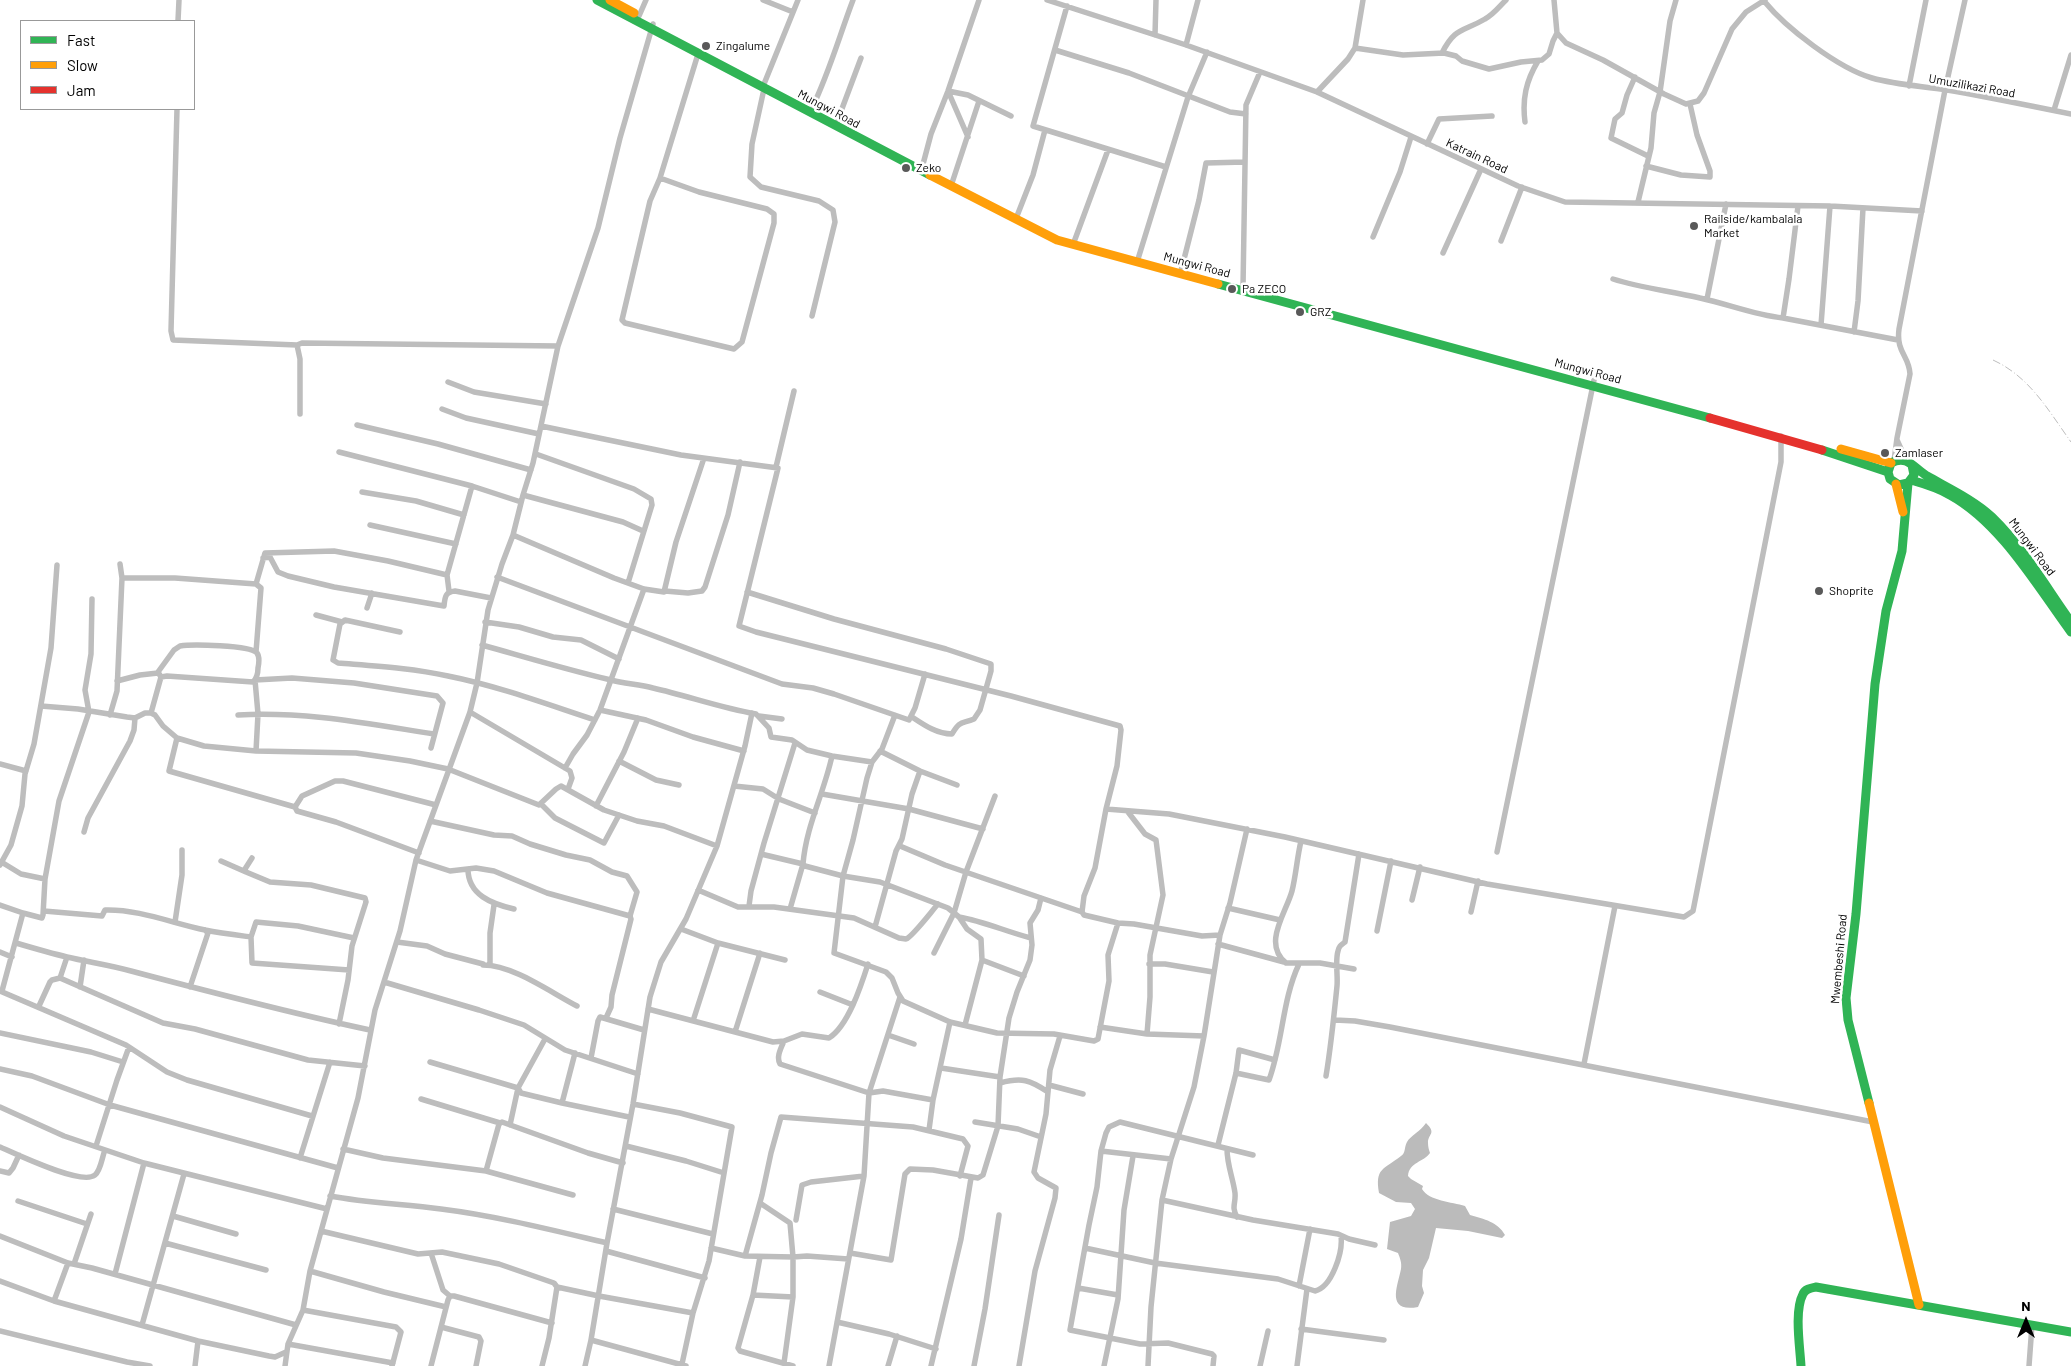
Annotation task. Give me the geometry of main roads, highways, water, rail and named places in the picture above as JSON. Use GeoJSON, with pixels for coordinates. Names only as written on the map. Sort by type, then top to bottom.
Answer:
{"type":"FeatureCollection","features":[{"type":"Feature","properties":{"kind":"main road","name":"Mungwi Road"},"geometry":{"type":"LineString","coordinates":[[597,0],[652,26],[764,87],[1057,240],[1593,383],[1781,430],[1891,465]]}},
{"type":"Feature","properties":{"kind":"main road","name":"Mungwi Road"},"geometry":{"type":"LineString","coordinates":[[610,0],[639,16],[698,54],[764,87],[812,108],[952,184],[1048,233],[1074,242],[1891,465]]}},
{"type":"Feature","properties":{"kind":"main road","name":"Mungwi Road"},"geometry":{"type":"LineString","coordinates":[[1909,462],[1928,476],[1969,499],[1992,517],[2024,554],[2069,622],[2071,632]]}},
{"type":"Feature","properties":{"kind":"main road"},"geometry":{"type":"LineString","coordinates":[[1904,517],[1910,482],[1914,471],[1909,462],[1891,465],[1890,479],[1896,484],[1902,485],[1910,482]]}},
{"type":"Feature","properties":{"kind":"main road","name":"Mungwi Road"},"geometry":{"type":"LineString","coordinates":[[1910,482],[1924,483],[1948,494],[1982,516],[2016,554],[2069,622]]}},
{"type":"Feature","properties":{"kind":"main road"},"geometry":{"type":"LineString","coordinates":[[1896,484],[1904,517]]}},
{"type":"Feature","properties":{"kind":"main road","name":"Mwembeshi Road"},"geometry":{"type":"LineString","coordinates":[[1904,517],[1902,551],[1886,610],[1875,684],[1856,914],[1846,998],[1848,1020],[1919,1305]]}},
{"type":"Feature","properties":{"kind":"main road"},"geometry":{"type":"LineString","coordinates":[[1801,1366],[1799,1308],[1803,1293],[1808,1289],[1816,1287],[1831,1288],[2071,1332]]}},
{"type":"Feature","properties":{"kind":"railway"},"geometry":{"type":"LineString","coordinates":[[1993,360],[2018,375],[2028,385],[2046,406],[2071,442]]}},
{"type":"Feature","properties":{"kind":"place","name":"Zingalume"},"geometry":{"type":"Point","coordinates":[706,46]}},
{"type":"Feature","properties":{"kind":"place","name":"Zeko"},"geometry":{"type":"Point","coordinates":[906,168]}},
{"type":"Feature","properties":{"kind":"place","name":"Railside/kambalala Market"},"geometry":{"type":"Point","coordinates":[1694,226]}},
{"type":"Feature","properties":{"kind":"place","name":"Pa ZECO"},"geometry":{"type":"Point","coordinates":[1232,289]}},
{"type":"Feature","properties":{"kind":"place","name":"GRZ"},"geometry":{"type":"Point","coordinates":[1300,312]}},
{"type":"Feature","properties":{"kind":"place","name":"Zamlaser"},"geometry":{"type":"Point","coordinates":[1885,453]}},
{"type":"Feature","properties":{"kind":"place","name":"Shoprite"},"geometry":{"type":"Point","coordinates":[1819,591]}}]}
